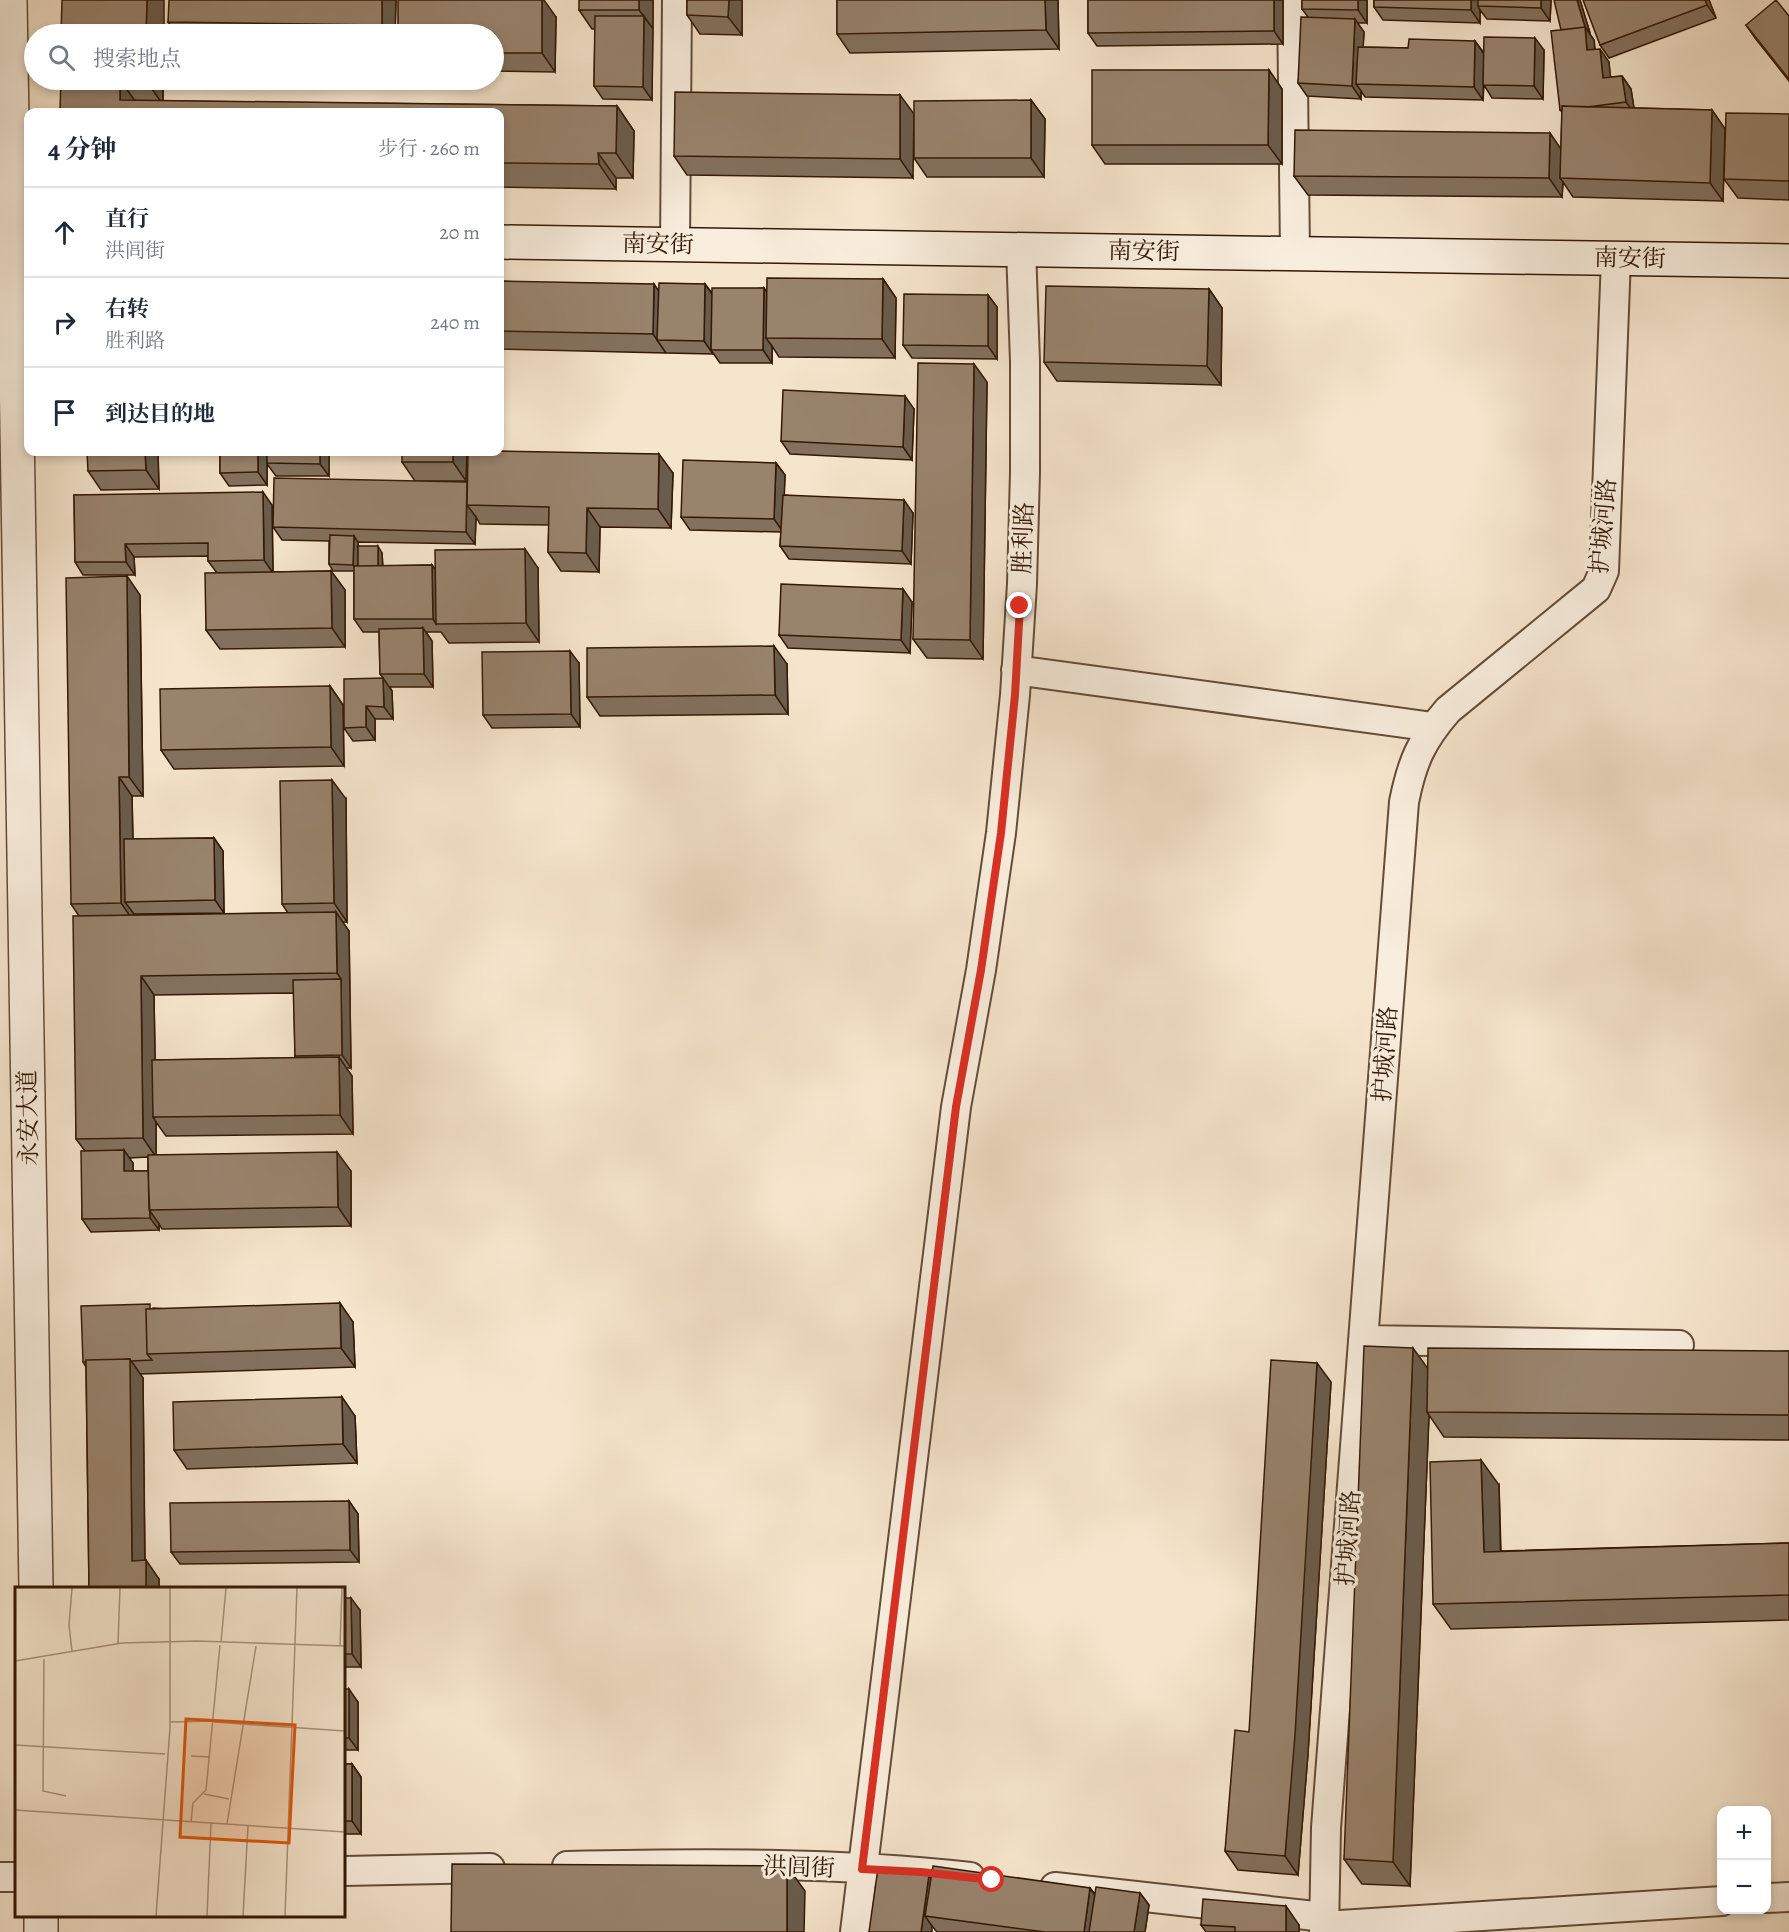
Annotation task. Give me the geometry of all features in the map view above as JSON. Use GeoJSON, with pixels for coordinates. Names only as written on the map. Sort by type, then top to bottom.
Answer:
{"type":"FeatureCollection","features":[{"type":"Feature","properties":{"kind":"street","name":"永安大道"},"geometry":{"type":"LineString","coordinates":[[10,0],[36,1587]]}},
{"type":"Feature","properties":{"kind":"street"},"geometry":{"type":"LineString","coordinates":[[675,244],[676,0]]}},
{"type":"Feature","properties":{"kind":"street"},"geometry":{"type":"LineString","coordinates":[[1292,0],[1295,253]]}},
{"type":"Feature","properties":{"kind":"street","name":"南安街"},"geometry":{"type":"LineString","coordinates":[[504,242],[1789,261]]}},
{"type":"Feature","properties":{"kind":"street","name":"胜利路"},"geometry":{"type":"LineString","coordinates":[[855,1932],[956,1107],[981,970],[1001,833],[1022,584],[1025,361],[1021,249]]}},
{"type":"Feature","properties":{"kind":"street","name":"护城河路"},"geometry":{"type":"LineString","coordinates":[[1324,1925],[1326,1828],[1404,802],[1410,773],[1433,727],[1448,710],[1596,589],[1604,571],[1616,258]]}},
{"type":"Feature","properties":{"kind":"street"},"geometry":{"type":"LineString","coordinates":[[1016,670],[1433,727]]}},
{"type":"Feature","properties":{"kind":"street"},"geometry":{"type":"LineString","coordinates":[[1363,1340],[1678,1345]]}},
{"type":"Feature","properties":{"kind":"street","name":"洪闾街"},"geometry":{"type":"LineString","coordinates":[[345,1871],[616,1865],[776,1866],[921,1872],[992,1880]]}},
{"type":"Feature","properties":{"kind":"street"},"geometry":{"type":"LineString","coordinates":[[1028,1884],[1324,1925],[1717,1901]]}},
{"type":"Feature","properties":{"kind":"street"},"geometry":{"type":"LineString","coordinates":[[1771,1898],[1789,1897]]}},
{"type":"Feature","properties":{"kind":"building"},"geometry":{"type":"Polygon","coordinates":[[[62,0],[147,0],[146,24],[61,24],[62,0]]]}},
{"type":"Feature","properties":{"kind":"building"},"geometry":{"type":"Polygon","coordinates":[[[169,0],[382,0],[382,24],[168,22],[169,0]]]}},
{"type":"Feature","properties":{"kind":"building"},"geometry":{"type":"Polygon","coordinates":[[[398,0],[542,0],[542,53],[504,53],[504,24],[398,24],[398,0]]]}},
{"type":"Feature","properties":{"kind":"building"},"geometry":{"type":"Polygon","coordinates":[[[579,0],[639,0],[639,10],[579,10],[579,0]]]}},
{"type":"Feature","properties":{"kind":"building"},"geometry":{"type":"Polygon","coordinates":[[[687,0],[729,0],[728,17],[687,15],[687,0]]]}},
{"type":"Feature","properties":{"kind":"building"},"geometry":{"type":"Polygon","coordinates":[[[837,0],[1045,0],[1046,30],[837,34],[837,0]]]}},
{"type":"Feature","properties":{"kind":"building"},"geometry":{"type":"Polygon","coordinates":[[[1088,0],[1274,0],[1274,31],[1088,33],[1088,0]]]}},
{"type":"Feature","properties":{"kind":"building"},"geometry":{"type":"Polygon","coordinates":[[[1302,0],[1358,0],[1358,10],[1302,9],[1302,0]]]}},
{"type":"Feature","properties":{"kind":"building"},"geometry":{"type":"Polygon","coordinates":[[[1374,0],[1471,0],[1471,10],[1374,7],[1374,0]]]}},
{"type":"Feature","properties":{"kind":"building"},"geometry":{"type":"Polygon","coordinates":[[[1478,0],[1541,0],[1541,8],[1478,6],[1478,0]]]}},
{"type":"Feature","properties":{"kind":"building"},"geometry":{"type":"Polygon","coordinates":[[[1554,0],[1577,0],[1585,27],[1561,30],[1554,0]]]}},
{"type":"Feature","properties":{"kind":"building"},"geometry":{"type":"Polygon","coordinates":[[[1583,0],[1705,0],[1707,5],[1600,45],[1583,0]]]}},
{"type":"Feature","properties":{"kind":"building"},"geometry":{"type":"Polygon","coordinates":[[[1776,0],[1789,16],[1789,79],[1746,25],[1776,0]]]}},
{"type":"Feature","properties":{"kind":"building"},"geometry":{"type":"Polygon","coordinates":[[[595,16],[644,16],[643,87],[594,86],[595,16]]]}},
{"type":"Feature","properties":{"kind":"building"},"geometry":{"type":"Polygon","coordinates":[[[1301,17],[1355,19],[1352,86],[1298,83],[1301,17]]]}},
{"type":"Feature","properties":{"kind":"building"},"geometry":{"type":"Polygon","coordinates":[[[1585,27],[1587,50],[1600,49],[1603,78],[1622,76],[1626,102],[1587,107],[1562,106],[1560,110],[1551,31],[1585,27]]]}},
{"type":"Feature","properties":{"kind":"building"},"geometry":{"type":"Polygon","coordinates":[[[1484,37],[1535,38],[1534,86],[1483,85],[1484,37]]]}},
{"type":"Feature","properties":{"kind":"building"},"geometry":{"type":"Polygon","coordinates":[[[1409,39],[1475,41],[1474,87],[1356,84],[1358,47],[1408,48],[1409,39]]]}},
{"type":"Feature","properties":{"kind":"building"},"geometry":{"type":"Polygon","coordinates":[[[1092,70],[1269,70],[1268,145],[1092,145],[1092,70]]]}},
{"type":"Feature","properties":{"kind":"building"},"geometry":{"type":"Polygon","coordinates":[[[61,90],[120,90],[120,100],[617,106],[616,153],[598,153],[599,164],[504,163],[504,108],[60,108],[61,90]]]}},
{"type":"Feature","properties":{"kind":"building"},"geometry":{"type":"Polygon","coordinates":[[[675,92],[900,95],[900,159],[674,156],[675,92]]]}},
{"type":"Feature","properties":{"kind":"building"},"geometry":{"type":"Polygon","coordinates":[[[1031,100],[1031,158],[914,158],[914,101],[1031,100]]]}},
{"type":"Feature","properties":{"kind":"building"},"geometry":{"type":"Polygon","coordinates":[[[1562,106],[1712,110],[1710,183],[1560,178],[1562,106]]]}},
{"type":"Feature","properties":{"kind":"building"},"geometry":{"type":"Polygon","coordinates":[[[1726,113],[1789,114],[1789,181],[1724,179],[1726,113]]]}},
{"type":"Feature","properties":{"kind":"building"},"geometry":{"type":"Polygon","coordinates":[[[1295,130],[1550,133],[1549,178],[1294,176],[1295,130]]]}},
{"type":"Feature","properties":{"kind":"building"},"geometry":{"type":"Polygon","coordinates":[[[767,278],[883,279],[882,339],[766,338],[767,278]]]}},
{"type":"Feature","properties":{"kind":"building"},"geometry":{"type":"Polygon","coordinates":[[[504,281],[654,284],[653,334],[504,331],[504,281]]]}},
{"type":"Feature","properties":{"kind":"building"},"geometry":{"type":"Polygon","coordinates":[[[659,283],[705,284],[704,341],[657,340],[659,283]]]}},
{"type":"Feature","properties":{"kind":"building"},"geometry":{"type":"Polygon","coordinates":[[[1046,286],[1209,289],[1207,366],[1044,362],[1046,286]]]}},
{"type":"Feature","properties":{"kind":"building"},"geometry":{"type":"Polygon","coordinates":[[[712,288],[764,288],[763,350],[711,350],[712,288]]]}},
{"type":"Feature","properties":{"kind":"building"},"geometry":{"type":"Polygon","coordinates":[[[904,294],[988,295],[988,346],[903,345],[904,294]]]}},
{"type":"Feature","properties":{"kind":"building"},"geometry":{"type":"Polygon","coordinates":[[[918,363],[974,364],[970,640],[913,639],[918,363]]]}},
{"type":"Feature","properties":{"kind":"building"},"geometry":{"type":"Polygon","coordinates":[[[783,390],[905,396],[903,447],[781,441],[783,390]]]}},
{"type":"Feature","properties":{"kind":"building"},"geometry":{"type":"Polygon","coordinates":[[[504,451],[659,454],[658,509],[587,508],[586,553],[548,552],[549,507],[467,505],[468,456],[504,456],[504,451]]]}},
{"type":"Feature","properties":{"kind":"building"},"geometry":{"type":"Polygon","coordinates":[[[87,456],[145,456],[146,470],[88,471],[87,456]]]}},
{"type":"Feature","properties":{"kind":"building"},"geometry":{"type":"Polygon","coordinates":[[[220,456],[258,456],[258,472],[220,473],[220,456]]]}},
{"type":"Feature","properties":{"kind":"building"},"geometry":{"type":"Polygon","coordinates":[[[267,456],[320,456],[320,464],[267,463],[267,456]]]}},
{"type":"Feature","properties":{"kind":"building"},"geometry":{"type":"Polygon","coordinates":[[[402,456],[453,456],[453,462],[402,462],[402,456]]]}},
{"type":"Feature","properties":{"kind":"building"},"geometry":{"type":"Polygon","coordinates":[[[683,460],[776,463],[774,519],[681,517],[683,460]]]}},
{"type":"Feature","properties":{"kind":"building"},"geometry":{"type":"Polygon","coordinates":[[[274,478],[467,482],[466,532],[273,527],[274,478]]]}},
{"type":"Feature","properties":{"kind":"building"},"geometry":{"type":"Polygon","coordinates":[[[263,492],[264,560],[208,561],[208,543],[125,544],[126,562],[75,562],[74,495],[263,492]]]}},
{"type":"Feature","properties":{"kind":"building"},"geometry":{"type":"Polygon","coordinates":[[[783,495],[904,500],[902,551],[780,546],[783,495]]]}},
{"type":"Feature","properties":{"kind":"building"},"geometry":{"type":"Polygon","coordinates":[[[330,535],[354,536],[353,565],[329,564],[330,535]]]}},
{"type":"Feature","properties":{"kind":"building"},"geometry":{"type":"Polygon","coordinates":[[[358,546],[378,546],[378,566],[358,566],[358,546]]]}},
{"type":"Feature","properties":{"kind":"building"},"geometry":{"type":"Polygon","coordinates":[[[525,549],[526,623],[436,624],[435,550],[525,549]]]}},
{"type":"Feature","properties":{"kind":"building"},"geometry":{"type":"Polygon","coordinates":[[[432,565],[433,619],[354,619],[354,566],[432,565]]]}},
{"type":"Feature","properties":{"kind":"building"},"geometry":{"type":"Polygon","coordinates":[[[331,571],[332,628],[206,630],[205,573],[331,571]]]}},
{"type":"Feature","properties":{"kind":"building"},"geometry":{"type":"Polygon","coordinates":[[[127,576],[129,777],[119,777],[121,903],[71,904],[66,578],[127,576]]]}},
{"type":"Feature","properties":{"kind":"building"},"geometry":{"type":"Polygon","coordinates":[[[781,584],[903,589],[901,640],[779,635],[781,584]]]}},
{"type":"Feature","properties":{"kind":"building"},"geometry":{"type":"Polygon","coordinates":[[[423,628],[424,674],[380,674],[379,629],[423,628]]]}},
{"type":"Feature","properties":{"kind":"building"},"geometry":{"type":"Polygon","coordinates":[[[774,646],[775,695],[587,697],[587,648],[774,646]]]}},
{"type":"Feature","properties":{"kind":"building"},"geometry":{"type":"Polygon","coordinates":[[[570,651],[571,714],[483,715],[482,652],[570,651]]]}},
{"type":"Feature","properties":{"kind":"building"},"geometry":{"type":"Polygon","coordinates":[[[383,678],[384,707],[366,706],[366,727],[344,728],[344,679],[383,678]]]}},
{"type":"Feature","properties":{"kind":"building"},"geometry":{"type":"Polygon","coordinates":[[[330,686],[331,747],[161,750],[160,689],[330,686]]]}},
{"type":"Feature","properties":{"kind":"building"},"geometry":{"type":"Polygon","coordinates":[[[332,780],[334,903],[282,904],[280,781],[332,780]]]}},
{"type":"Feature","properties":{"kind":"building"},"geometry":{"type":"Polygon","coordinates":[[[214,838],[215,900],[125,902],[124,839],[214,838]]]}},
{"type":"Feature","properties":{"kind":"building"},"geometry":{"type":"Polygon","coordinates":[[[336,912],[337,973],[141,976],[143,1138],[76,1139],[73,916],[336,912]]]}},
{"type":"Feature","properties":{"kind":"building"},"geometry":{"type":"Polygon","coordinates":[[[341,979],[342,1055],[295,1056],[293,980],[341,979]]]}},
{"type":"Feature","properties":{"kind":"building"},"geometry":{"type":"Polygon","coordinates":[[[339,1057],[340,1115],[153,1117],[152,1060],[339,1057]]]}},
{"type":"Feature","properties":{"kind":"building"},"geometry":{"type":"Polygon","coordinates":[[[124,1150],[124,1171],[148,1171],[150,1218],[82,1219],[81,1151],[124,1150]]]}},
{"type":"Feature","properties":{"kind":"building"},"geometry":{"type":"Polygon","coordinates":[[[337,1152],[338,1207],[149,1210],[148,1155],[337,1152]]]}},
{"type":"Feature","properties":{"kind":"building"},"geometry":{"type":"Polygon","coordinates":[[[340,1303],[341,1348],[147,1354],[146,1309],[340,1303]]]}},
{"type":"Feature","properties":{"kind":"building"},"geometry":{"type":"Polygon","coordinates":[[[150,1304],[150,1309],[146,1309],[147,1354],[152,1360],[86,1360],[83,1362],[81,1306],[150,1304]]]}},
{"type":"Feature","properties":{"kind":"building"},"geometry":{"type":"Polygon","coordinates":[[[1364,1346],[1413,1348],[1393,1862],[1344,1859],[1364,1346]]]}},
{"type":"Feature","properties":{"kind":"building"},"geometry":{"type":"Polygon","coordinates":[[[1428,1348],[1789,1351],[1789,1415],[1427,1412],[1428,1348]]]}},
{"type":"Feature","properties":{"kind":"building"},"geometry":{"type":"Polygon","coordinates":[[[130,1359],[132,1561],[146,1560],[146,1587],[89,1587],[86,1360],[130,1359]]]}},
{"type":"Feature","properties":{"kind":"building"},"geometry":{"type":"Polygon","coordinates":[[[1271,1360],[1317,1363],[1295,1735],[1285,1856],[1225,1851],[1235,1730],[1249,1732],[1271,1360]]]}},
{"type":"Feature","properties":{"kind":"building"},"geometry":{"type":"Polygon","coordinates":[[[342,1397],[343,1444],[174,1450],[173,1402],[342,1397]]]}},
{"type":"Feature","properties":{"kind":"building"},"geometry":{"type":"Polygon","coordinates":[[[1481,1460],[1484,1552],[1789,1543],[1789,1595],[1433,1604],[1430,1462],[1481,1460]]]}},
{"type":"Feature","properties":{"kind":"building"},"geometry":{"type":"Polygon","coordinates":[[[349,1501],[350,1550],[171,1552],[170,1503],[349,1501]]]}},
{"type":"Feature","properties":{"kind":"building"},"geometry":{"type":"Polygon","coordinates":[[[345,1598],[351,1598],[352,1654],[345,1654],[345,1598]]]}},
{"type":"Feature","properties":{"kind":"building"},"geometry":{"type":"Polygon","coordinates":[[[345,1689],[349,1689],[349,1738],[345,1738],[345,1689]]]}},
{"type":"Feature","properties":{"kind":"building"},"geometry":{"type":"Polygon","coordinates":[[[345,1764],[352,1764],[352,1821],[345,1821],[345,1764]]]}},
{"type":"Feature","properties":{"kind":"building"},"geometry":{"type":"Polygon","coordinates":[[[452,1864],[787,1866],[787,1932],[451,1932],[452,1864]]]}},
{"type":"Feature","properties":{"kind":"building"},"geometry":{"type":"Polygon","coordinates":[[[933,1866],[1090,1888],[1084,1932],[1045,1932],[925,1916],[933,1866]]]}},
{"type":"Feature","properties":{"kind":"building"},"geometry":{"type":"Polygon","coordinates":[[[878,1868],[929,1875],[921,1932],[869,1932],[878,1868]]]}},
{"type":"Feature","properties":{"kind":"building"},"geometry":{"type":"Polygon","coordinates":[[[1096,1887],[1140,1893],[1134,1932],[1089,1932],[1096,1887]]]}},
{"type":"Feature","properties":{"kind":"building"},"geometry":{"type":"Polygon","coordinates":[[[1203,1899],[1286,1906],[1286,1932],[1235,1932],[1235,1927],[1201,1925],[1203,1899]]]}},
{"type":"Feature","properties":{"kind":"route"},"geometry":{"type":"LineString","coordinates":[[992,1880],[921,1872],[862,1869],[956,1107],[981,970],[1001,833],[1015,695],[1020,606]]}}]}
